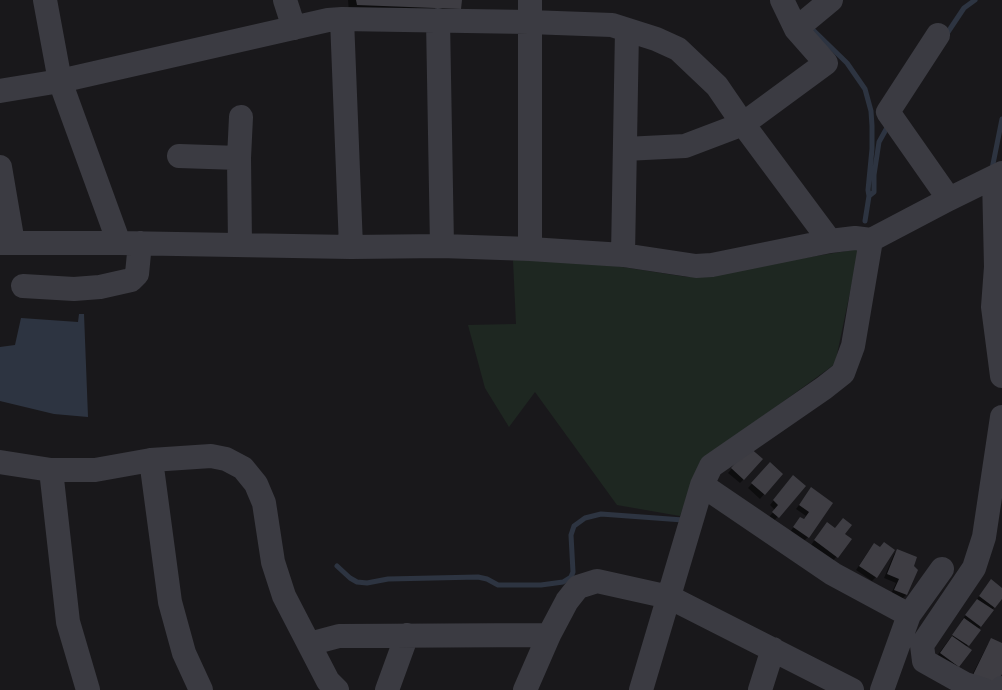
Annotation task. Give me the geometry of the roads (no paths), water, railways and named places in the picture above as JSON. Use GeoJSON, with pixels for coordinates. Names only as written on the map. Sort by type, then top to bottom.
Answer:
{"type":"FeatureCollection","features":[{"type":"Feature","properties":{"kind":"street"},"geometry":{"type":"LineString","coordinates":[[23,286],[74,289],[100,287],[131,280],[137,274],[130,243],[60,81],[45,0]]}},
{"type":"Feature","properties":{"kind":"street"},"geometry":{"type":"LineString","coordinates":[[285,0],[294,28]]}},
{"type":"Feature","properties":{"kind":"street"},"geometry":{"type":"LineString","coordinates":[[625,149],[685,146],[743,124],[826,63],[796,29],[782,0]]}},
{"type":"Feature","properties":{"kind":"street"},"geometry":{"type":"LineString","coordinates":[[796,29],[831,0]]}},
{"type":"Feature","properties":{"kind":"street"},"geometry":{"type":"LineString","coordinates":[[0,91],[60,81],[342,18],[438,20],[530,11],[612,25],[656,38],[678,50],[717,86],[830,241]]}},
{"type":"Feature","properties":{"kind":"street"},"geometry":{"type":"LineString","coordinates":[[530,11],[530,249]]}},
{"type":"Feature","properties":{"kind":"street"},"geometry":{"type":"LineString","coordinates":[[342,18],[351,247]]}},
{"type":"Feature","properties":{"kind":"street"},"geometry":{"type":"LineString","coordinates":[[438,20],[442,246]]}},
{"type":"Feature","properties":{"kind":"street"},"geometry":{"type":"LineString","coordinates":[[623,255],[627,30]]}},
{"type":"Feature","properties":{"kind":"street"},"geometry":{"type":"LineString","coordinates":[[938,35],[888,112],[949,199]]}},
{"type":"Feature","properties":{"kind":"street"},"geometry":{"type":"LineString","coordinates":[[240,245],[239,158],[241,117]]}},
{"type":"Feature","properties":{"kind":"street"},"geometry":{"type":"LineString","coordinates":[[179,156],[239,158]]}},
{"type":"Feature","properties":{"kind":"street"},"geometry":{"type":"LineString","coordinates":[[0,167],[6,243],[351,247],[442,246],[623,255],[696,266],[830,241],[855,238],[872,240],[998,175],[996,267],[992,307],[1002,376]]}},
{"type":"Feature","properties":{"kind":"street"},"geometry":{"type":"LineString","coordinates":[[641,690],[702,485],[711,466],[843,373],[853,346],[872,240]]}},
{"type":"Feature","properties":{"kind":"street"},"geometry":{"type":"LineString","coordinates":[[911,632],[974,568],[984,537],[1002,416]]}},
{"type":"Feature","properties":{"kind":"street"},"geometry":{"type":"LineString","coordinates":[[0,462],[51,470],[95,470],[151,460],[211,456],[226,458],[243,468],[256,484],[264,503],[273,562],[284,596],[328,681],[337,690]]}},
{"type":"Feature","properties":{"kind":"street"},"geometry":{"type":"LineString","coordinates":[[151,460],[170,602],[184,653],[201,690]]}},
{"type":"Feature","properties":{"kind":"street"},"geometry":{"type":"LineString","coordinates":[[51,470],[68,622],[88,690]]}},
{"type":"Feature","properties":{"kind":"street"},"geometry":{"type":"LineString","coordinates":[[702,485],[834,574],[911,632],[924,662],[965,684],[984,690]]}},
{"type":"Feature","properties":{"kind":"street"},"geometry":{"type":"LineString","coordinates":[[882,690],[942,569]]}},
{"type":"Feature","properties":{"kind":"street"},"geometry":{"type":"LineString","coordinates":[[525,690],[549,635],[567,601],[578,586],[597,581],[669,597],[852,690]]}},
{"type":"Feature","properties":{"kind":"street"},"geometry":{"type":"LineString","coordinates":[[387,690],[407,635]]}},
{"type":"Feature","properties":{"kind":"street"},"geometry":{"type":"LineString","coordinates":[[309,644],[339,636],[549,635]]}},
{"type":"Feature","properties":{"kind":"street"},"geometry":{"type":"LineString","coordinates":[[760,690],[773,649]]}},
{"type":"Feature","properties":{"kind":"water"},"geometry":{"type":"Polygon","coordinates":[[[79,314],[84,314],[88,417],[54,414],[0,401],[0,347],[15,345],[21,318],[78,322],[79,314]]]}},
{"type":"Feature","properties":{"kind":"waterway"},"geometry":{"type":"LineString","coordinates":[[946,35],[964,8],[975,0]]}},
{"type":"Feature","properties":{"kind":"waterway"},"geometry":{"type":"LineString","coordinates":[[810,27],[847,63],[865,89],[871,111],[872,126],[869,196]]}},
{"type":"Feature","properties":{"kind":"waterway"},"geometry":{"type":"LineString","coordinates":[[992,169],[1002,119]]}},
{"type":"Feature","properties":{"kind":"waterway"},"geometry":{"type":"LineString","coordinates":[[865,221],[869,196],[874,192],[874,175],[879,142],[889,124]]}},
{"type":"Feature","properties":{"kind":"waterway"},"geometry":{"type":"LineString","coordinates":[[337,566],[357,582],[367,583],[388,579],[478,577],[498,585],[541,585],[563,582],[571,577],[573,572],[571,535],[574,526],[585,518],[601,514],[683,520],[683,518]]}}]}
